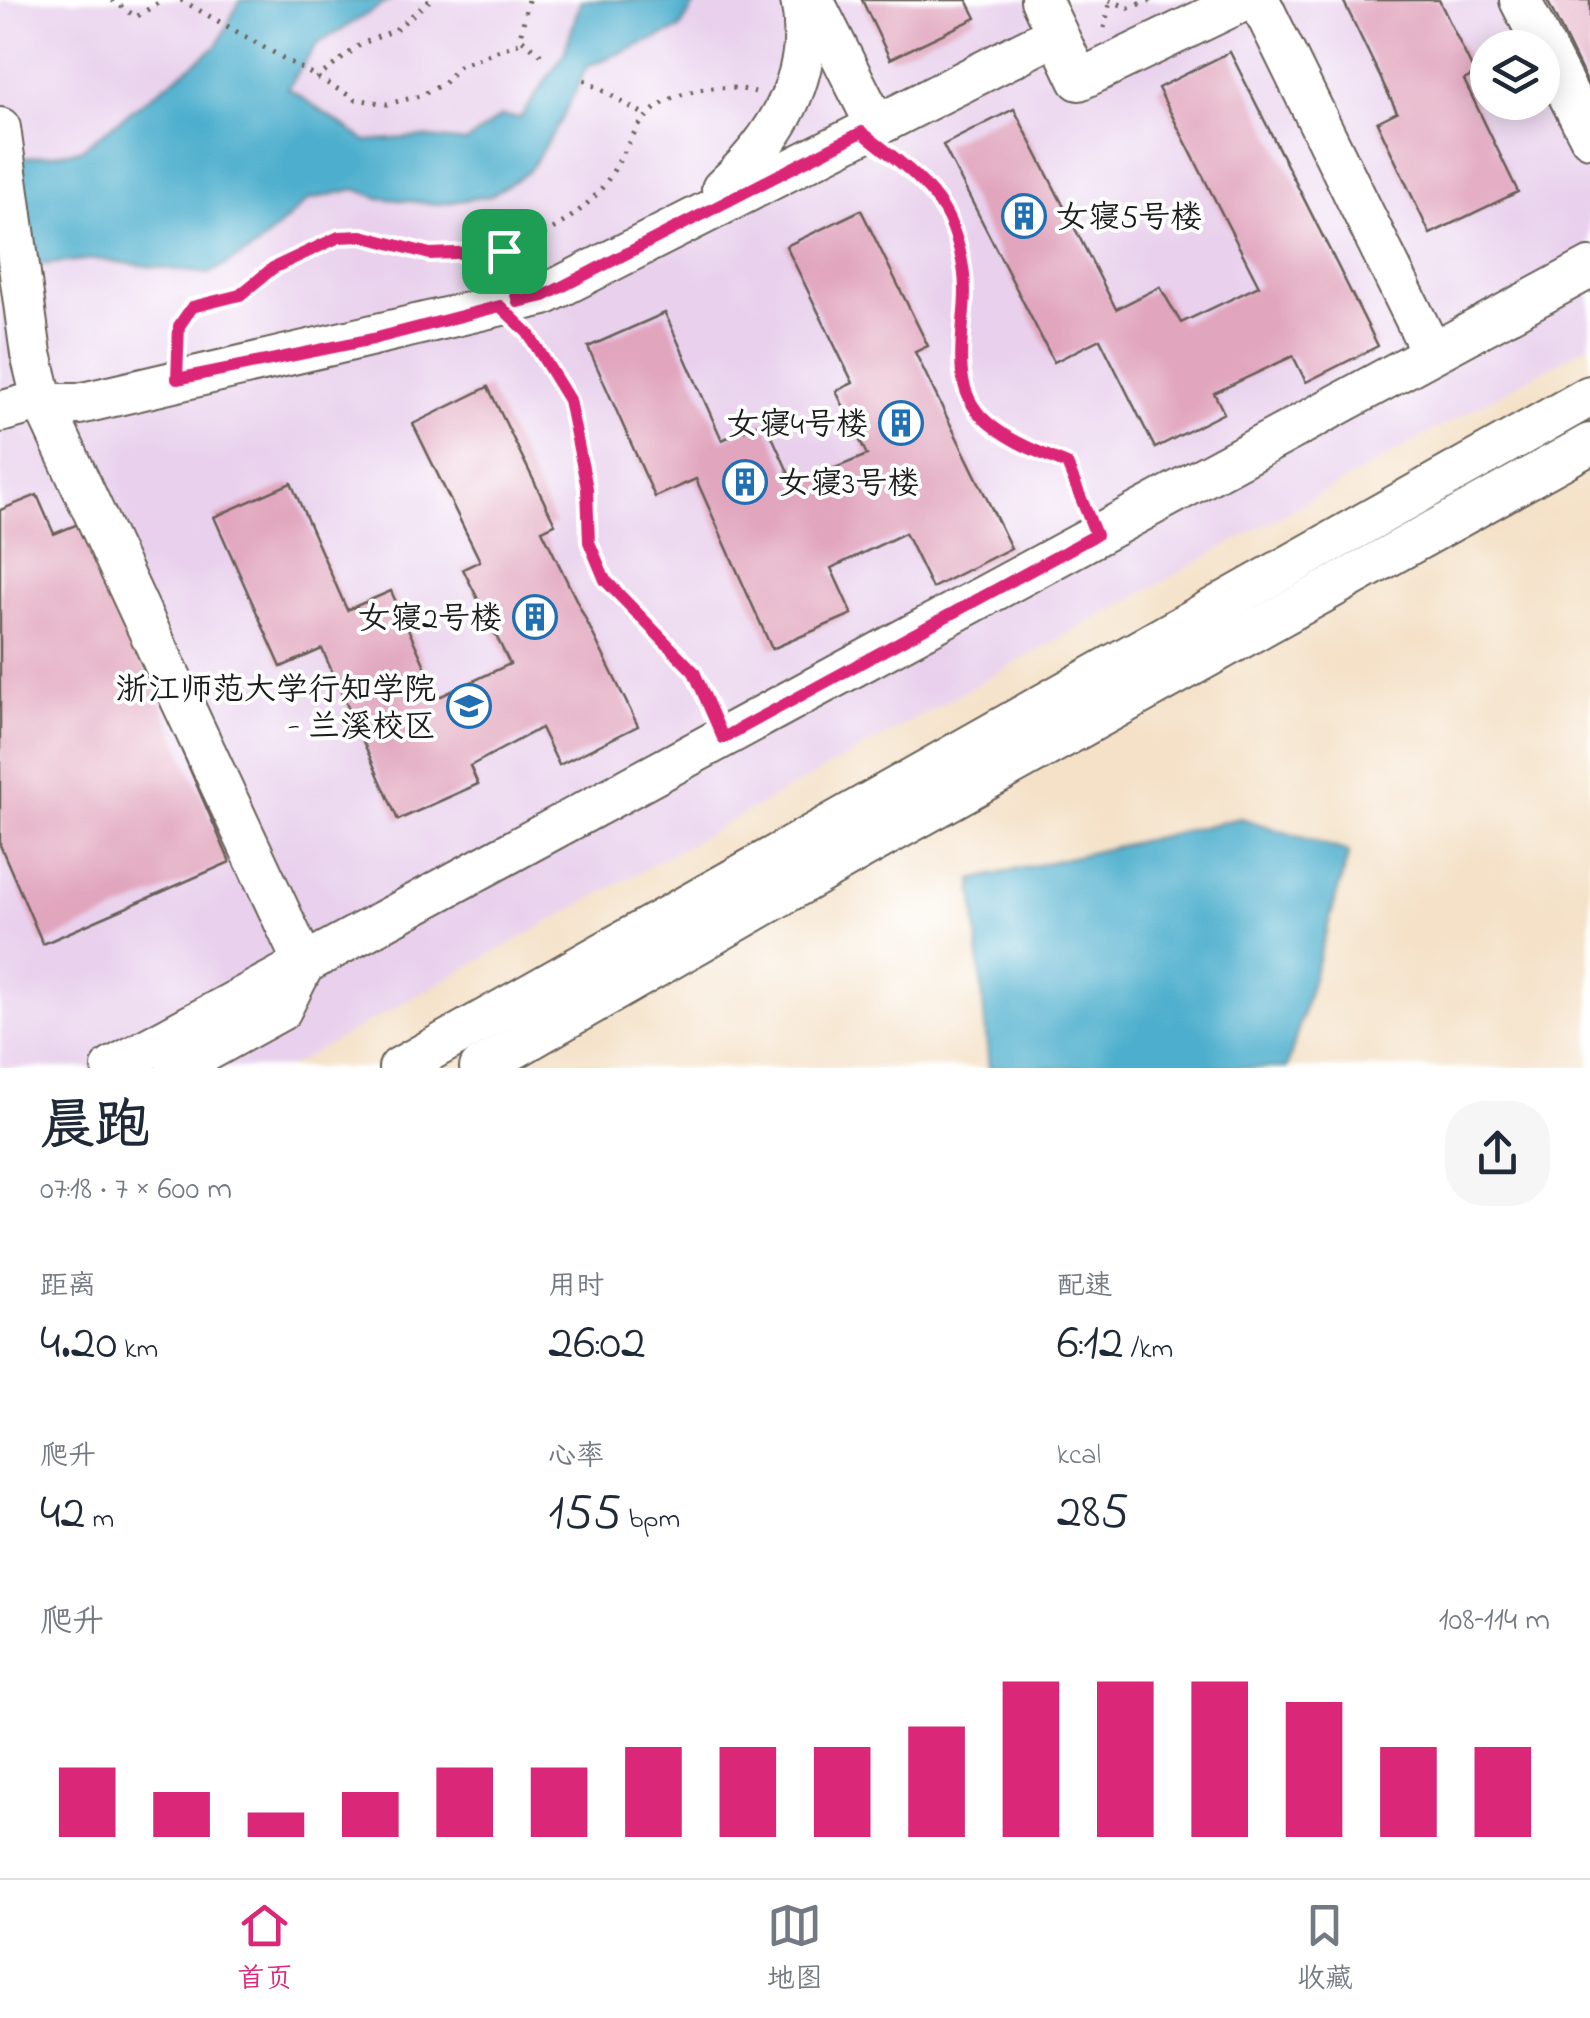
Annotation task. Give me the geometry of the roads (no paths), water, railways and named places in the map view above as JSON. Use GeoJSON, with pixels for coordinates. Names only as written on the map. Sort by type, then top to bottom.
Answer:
{"type":"FeatureCollection","features":[{"type":"Feature","properties":{"kind":"street"},"geometry":{"type":"LineString","coordinates":[[684,223],[756,158],[789,109],[806,24],[801,0]]}},
{"type":"Feature","properties":{"kind":"street"},"geometry":{"type":"LineString","coordinates":[[813,0],[868,129]]}},
{"type":"Feature","properties":{"kind":"street"},"geometry":{"type":"LineString","coordinates":[[0,412],[44,403],[79,404],[177,379],[373,339],[544,296],[868,129],[1049,17],[1080,80],[1244,0]]}},
{"type":"Feature","properties":{"kind":"street"},"geometry":{"type":"LineString","coordinates":[[1259,0],[1432,353]]}},
{"type":"Feature","properties":{"kind":"street"},"geometry":{"type":"LineString","coordinates":[[1520,0],[1590,138]]}},
{"type":"Feature","properties":{"kind":"street"},"geometry":{"type":"LineString","coordinates":[[2,142],[31,354],[44,403],[304,964]]}},
{"type":"Feature","properties":{"kind":"street"},"geometry":{"type":"LineString","coordinates":[[112,1068],[1590,268]]}},
{"type":"Feature","properties":{"kind":"street"},"geometry":{"type":"LineString","coordinates":[[399,1068],[1590,396]]}},
{"type":"Feature","properties":{"kind":"street"},"geometry":{"type":"LineString","coordinates":[[480,1068],[862,849],[1590,444]]}},
{"type":"Feature","properties":{"kind":"street"},"geometry":{"type":"LineString","coordinates":[[176,1068],[282,1010],[304,964]]}},
{"type":"Feature","properties":{"kind":"water"},"geometry":{"type":"Polygon","coordinates":[[[240,0],[390,0],[316,45],[288,88],[366,141],[421,137],[466,142],[501,116],[520,118],[564,54],[581,0],[697,0],[680,29],[587,66],[561,121],[528,172],[490,196],[439,204],[379,198],[355,189],[308,200],[256,248],[208,274],[94,259],[0,269],[0,162],[80,150],[217,46],[240,0]]]}},
{"type":"Feature","properties":{"kind":"water"},"geometry":{"type":"Polygon","coordinates":[[[1240,818],[1349,852],[1287,1068],[989,1068],[972,880],[1240,818]]]}},
{"type":"Feature","properties":{"kind":"place","name":"女寝5号楼"},"geometry":{"type":"Point","coordinates":[1024,216]}},
{"type":"Feature","properties":{"kind":"place","name":"女寝4号楼"},"geometry":{"type":"Point","coordinates":[901,423]}},
{"type":"Feature","properties":{"kind":"place","name":"女寝3号楼"},"geometry":{"type":"Point","coordinates":[745,482]}},
{"type":"Feature","properties":{"kind":"place","name":"女寝2号楼"},"geometry":{"type":"Point","coordinates":[535,617]}},
{"type":"Feature","properties":{"kind":"place","name":"浙江师范大学行知学院 - 兰溪校区"},"geometry":{"type":"Point","coordinates":[469,706]}}]}
